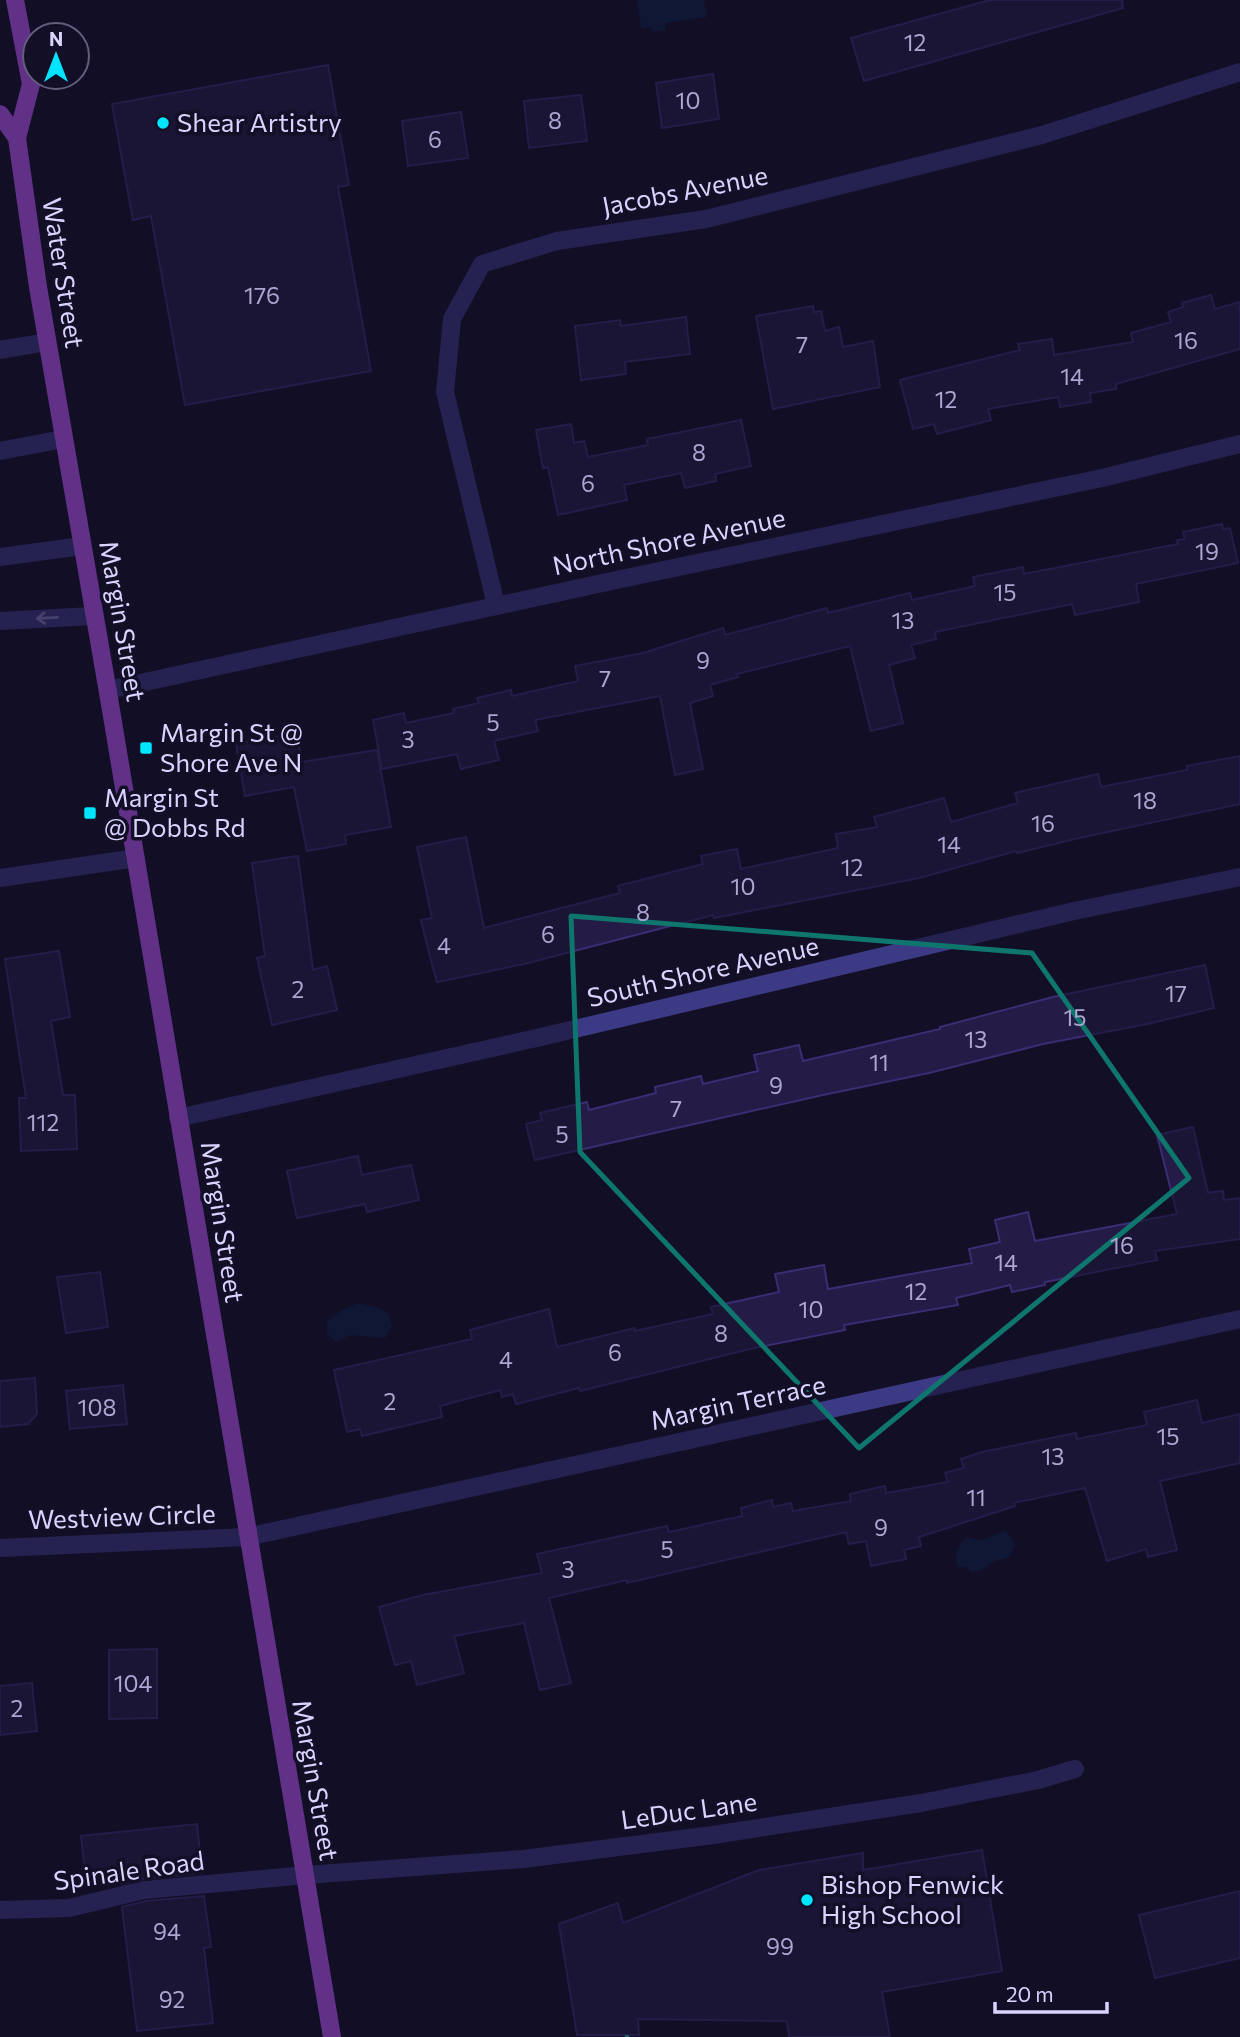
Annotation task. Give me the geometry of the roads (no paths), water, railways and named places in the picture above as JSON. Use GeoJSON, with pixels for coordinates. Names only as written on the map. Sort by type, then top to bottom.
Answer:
{"type":"FeatureCollection","features":[{"type":"Feature","properties":{"kind":"main road","name":"Water Street"},"geometry":{"type":"LineString","coordinates":[[15,0],[31,84],[17,138],[59,415]]}},
{"type":"Feature","properties":{"kind":"main road","name":"Water Street"},"geometry":{"type":"LineString","coordinates":[[0,114],[17,138]]}},
{"type":"Feature","properties":{"kind":"main road","name":"Margin Street"},"geometry":{"type":"LineString","coordinates":[[59,415],[136,858],[331,2037]]}},
{"type":"Feature","properties":{"kind":"street","name":"Jacobs Avenue"},"geometry":{"type":"LineString","coordinates":[[496,605],[445,392],[452,319],[482,264],[557,241],[706,219],[1042,135],[1240,72]]}},
{"type":"Feature","properties":{"kind":"street"},"geometry":{"type":"LineString","coordinates":[[0,350],[47,342]]}},
{"type":"Feature","properties":{"kind":"street"},"geometry":{"type":"LineString","coordinates":[[0,452],[63,439]]}},
{"type":"Feature","properties":{"kind":"street","name":"North Shore Avenue"},"geometry":{"type":"LineString","coordinates":[[107,690],[1102,478],[1240,444]]}},
{"type":"Feature","properties":{"kind":"street"},"geometry":{"type":"LineString","coordinates":[[0,557],[82,546]]}},
{"type":"Feature","properties":{"kind":"street"},"geometry":{"type":"LineString","coordinates":[[0,621],[93,616]]}},
{"type":"Feature","properties":{"kind":"street"},"geometry":{"type":"LineString","coordinates":[[0,877],[136,858]]}},
{"type":"Feature","properties":{"kind":"street","name":"South Shore Avenue"},"geometry":{"type":"LineString","coordinates":[[178,1118],[541,1037],[1074,911],[1240,877]]}},
{"type":"Feature","properties":{"kind":"street","name":"Margin Terrace"},"geometry":{"type":"LineString","coordinates":[[247,1538],[1240,1319]]}},
{"type":"Feature","properties":{"kind":"street","name":"Westview Circle"},"geometry":{"type":"LineString","coordinates":[[0,1548],[247,1538]]}},
{"type":"Feature","properties":{"kind":"street","name":"LeDuc Lane"},"geometry":{"type":"LineString","coordinates":[[306,1875],[523,1859],[713,1835],[921,1803],[1038,1780],[1075,1769]]}},
{"type":"Feature","properties":{"kind":"street","name":"Spinale Road"},"geometry":{"type":"LineString","coordinates":[[0,1910],[69,1908],[144,1890],[306,1875]]}},
{"type":"Feature","properties":{"kind":"water"},"geometry":{"type":"Polygon","coordinates":[[[637,0],[704,0],[707,17],[665,23],[666,30],[652,32],[651,27],[641,28],[637,0]]]}},
{"type":"Feature","properties":{"kind":"water"},"geometry":{"type":"Polygon","coordinates":[[[358,1303],[379,1308],[389,1314],[392,1327],[385,1338],[350,1335],[336,1342],[327,1334],[327,1321],[358,1303]]]}},
{"type":"Feature","properties":{"kind":"water"},"geometry":{"type":"Polygon","coordinates":[[[1006,1530],[1015,1544],[1010,1557],[994,1561],[980,1571],[972,1572],[965,1567],[958,1567],[957,1551],[967,1537],[980,1541],[1006,1530]]]}},
{"type":"Feature","properties":{"kind":"place","name":"Shear Artistry"},"geometry":{"type":"Point","coordinates":[163,123]}},
{"type":"Feature","properties":{"kind":"place","name":"Margin St @ Shore Ave N"},"geometry":{"type":"Point","coordinates":[146,748]}},
{"type":"Feature","properties":{"kind":"place","name":"Margin St @ Dobbs Rd"},"geometry":{"type":"Point","coordinates":[90,813]}},
{"type":"Feature","properties":{"kind":"place","name":"Bishop Fenwick High School"},"geometry":{"type":"Point","coordinates":[807,1900]}}]}
